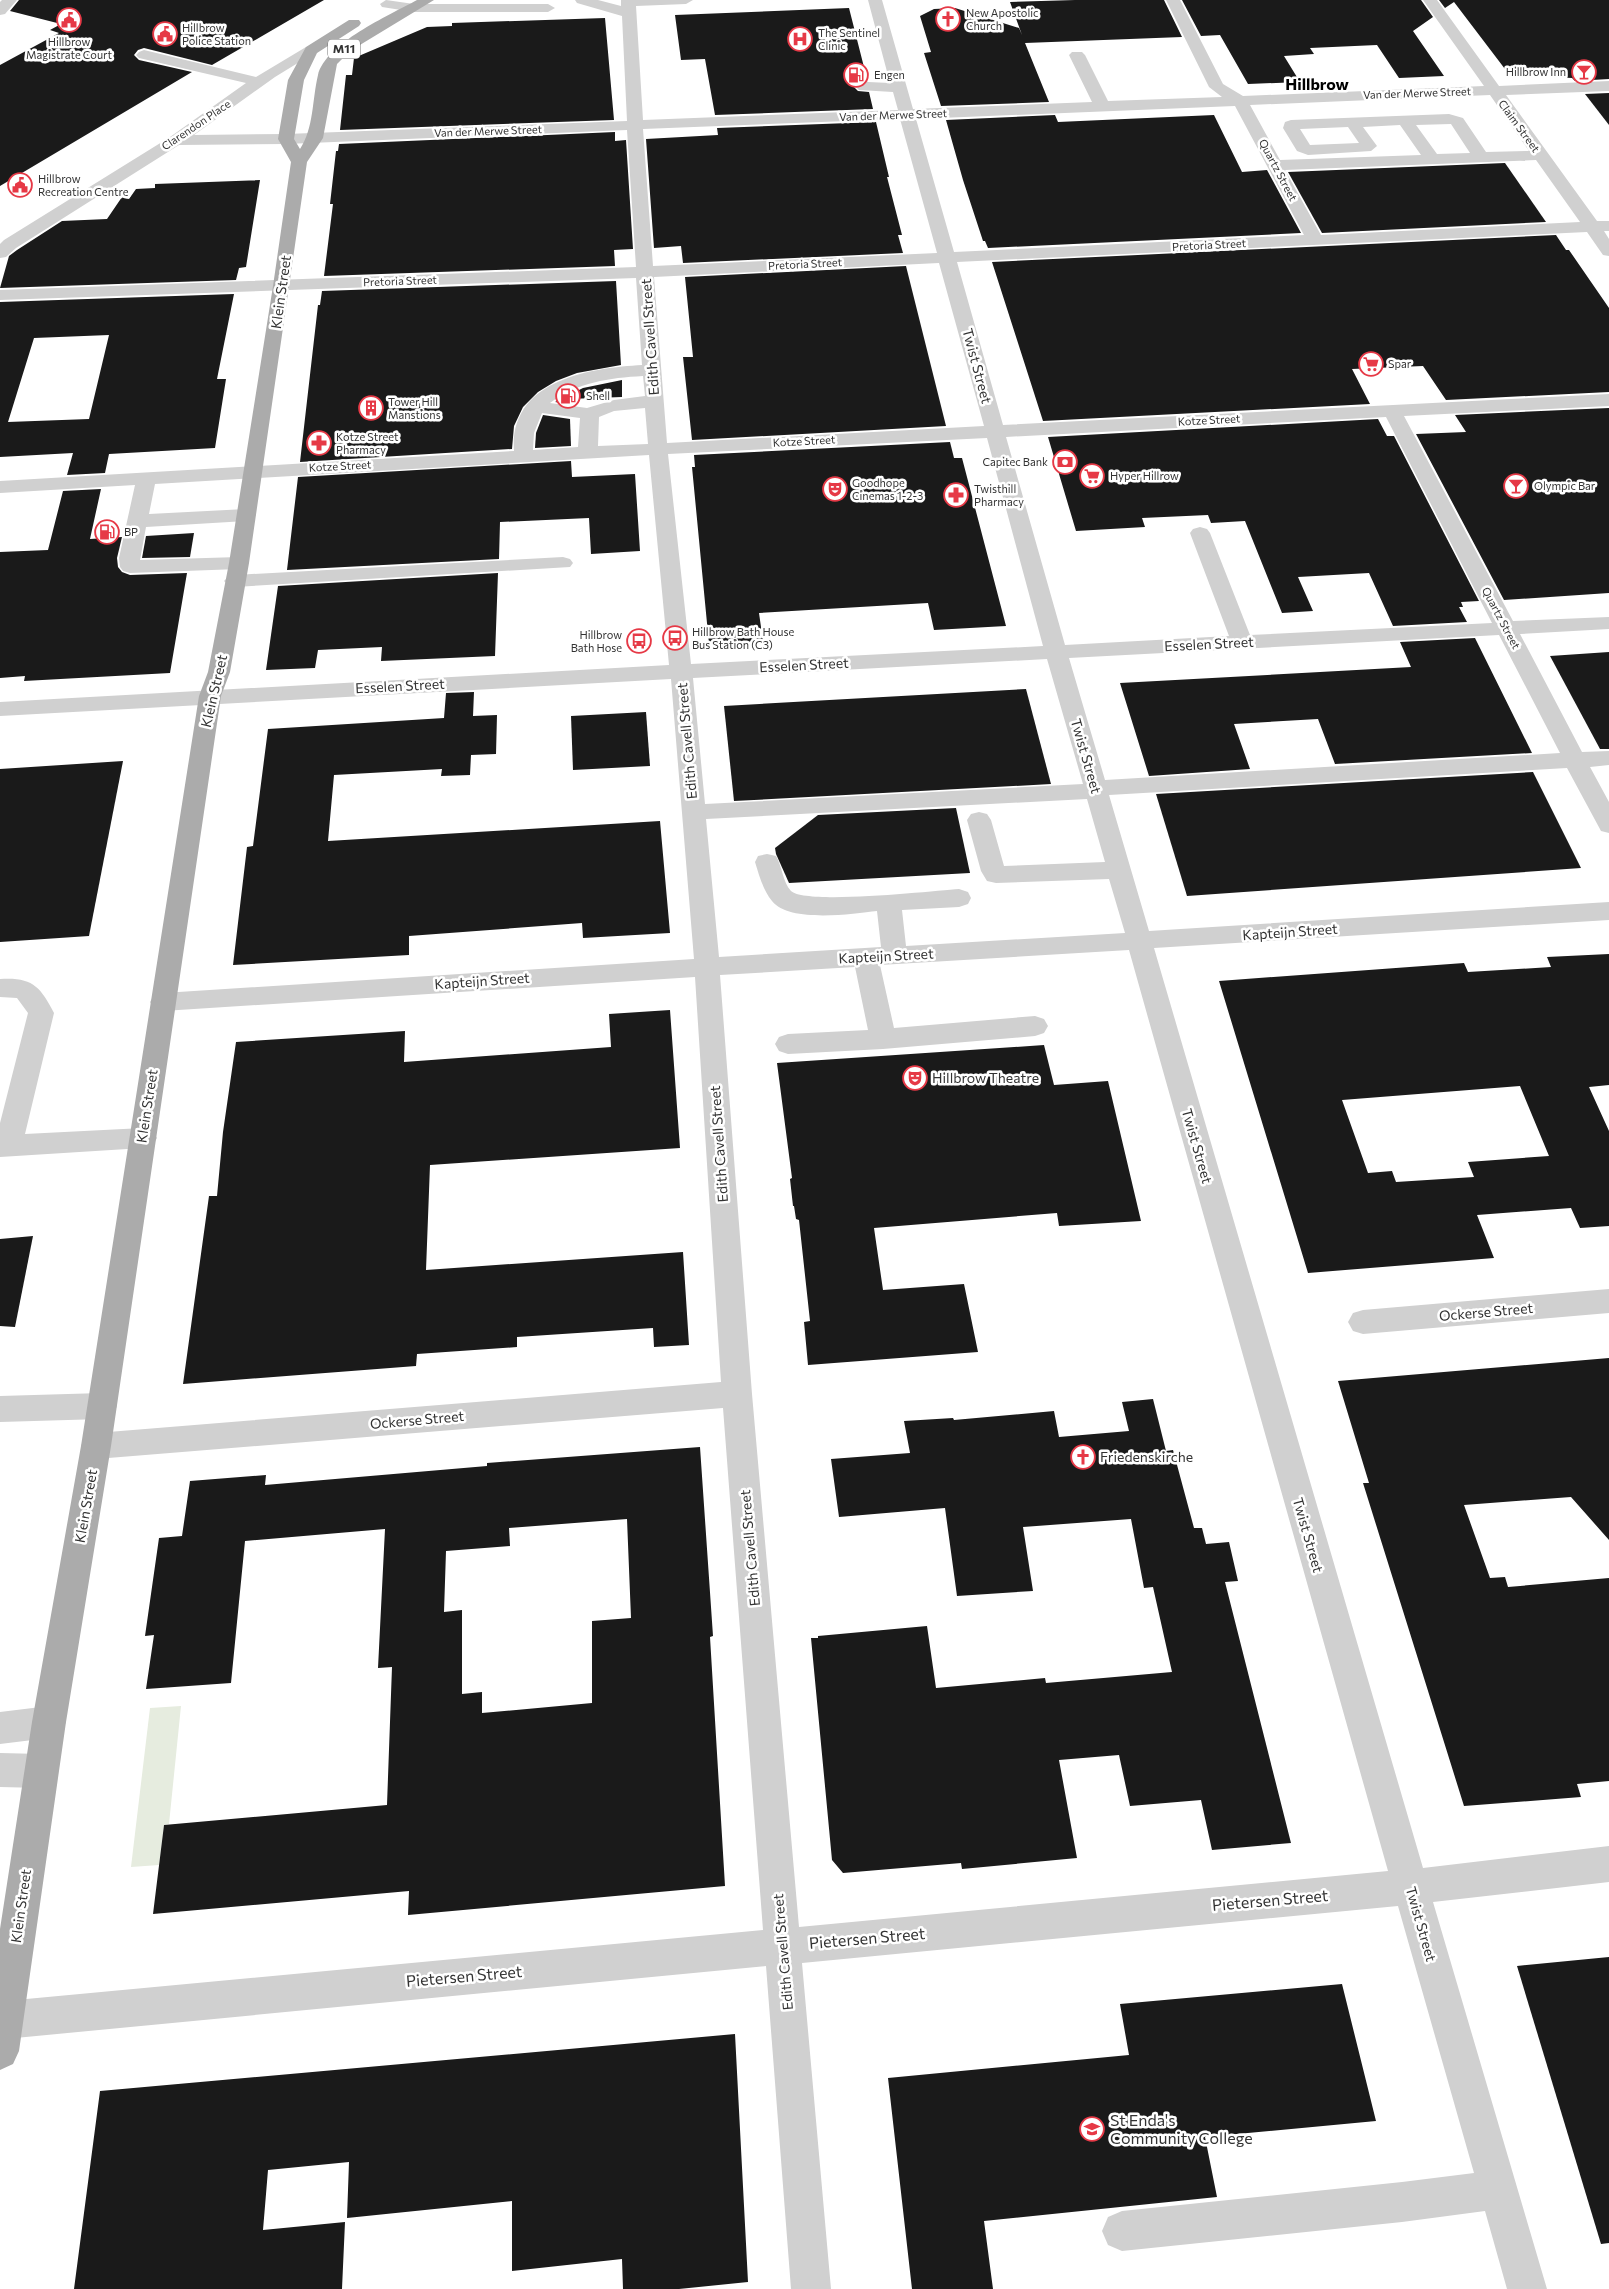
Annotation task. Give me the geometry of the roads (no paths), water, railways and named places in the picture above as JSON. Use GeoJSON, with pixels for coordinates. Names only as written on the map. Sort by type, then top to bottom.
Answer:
{"type":"FeatureCollection","features":[{"type":"Feature","properties":{"kind":"main road","name":"M11"},"geometry":{"type":"LineString","coordinates":[[315,138],[326,74],[335,56],[427,0]]}},
{"type":"Feature","properties":{"kind":"main road","name":"Clarendon Place"},"geometry":{"type":"LineString","coordinates":[[310,50],[390,2]]}},
{"type":"Feature","properties":{"kind":"main road"},"geometry":{"type":"LineString","coordinates":[[299,162],[286,139],[296,80],[310,50]]}},
{"type":"Feature","properties":{"kind":"main road","name":"Klein Street"},"geometry":{"type":"LineString","coordinates":[[2,2035],[41,1771],[96,1446],[210,696],[219,672],[254,470],[299,162],[315,138]]}},
{"type":"Feature","properties":{"kind":"street"},"geometry":{"type":"LineString","coordinates":[[0,11],[10,0]]}},
{"type":"Feature","properties":{"kind":"street"},"geometry":{"type":"LineString","coordinates":[[582,0],[628,5],[686,0]]}},
{"type":"Feature","properties":{"kind":"street","name":"Twist Street"},"geometry":{"type":"LineString","coordinates":[[875,0],[885,62],[900,88],[1056,652],[1140,942],[1145,967],[1528,2289]]}},
{"type":"Feature","properties":{"kind":"street"},"geometry":{"type":"LineString","coordinates":[[1173,0],[1217,87],[1240,101]]}},
{"type":"Feature","properties":{"kind":"street","name":"Claim Street"},"geometry":{"type":"LineString","coordinates":[[1430,0],[1540,156],[1600,227],[1609,251]]}},
{"type":"Feature","properties":{"kind":"street"},"geometry":{"type":"LineString","coordinates":[[390,2],[414,8],[548,8]]}},
{"type":"Feature","properties":{"kind":"street","name":"Edith Cavell Street"},"geometry":{"type":"LineString","coordinates":[[628,5],[640,209],[658,449],[681,671],[707,966],[737,1394],[811,2289]]}},
{"type":"Feature","properties":{"kind":"street","name":"Clarendon Place"},"geometry":{"type":"LineString","coordinates":[[0,253],[10,244],[176,140],[310,50]]}},
{"type":"Feature","properties":{"kind":"street"},"geometry":{"type":"LineString","coordinates":[[1077,54],[1102,106]]}},
{"type":"Feature","properties":{"kind":"street"},"geometry":{"type":"LineString","coordinates":[[144,55],[260,82]]}},
{"type":"Feature","properties":{"kind":"street"},"geometry":{"type":"LineString","coordinates":[[856,72],[864,87],[900,88]]}},
{"type":"Feature","properties":{"kind":"street","name":"Van der Merwe Street"},"geometry":{"type":"LineString","coordinates":[[176,140],[315,138],[1609,86]]}},
{"type":"Feature","properties":{"kind":"street","name":"Quartz Street"},"geometry":{"type":"LineString","coordinates":[[1240,101],[1315,240]]}},
{"type":"Feature","properties":{"kind":"street"},"geometry":{"type":"LineString","coordinates":[[1352,122],[1369,146],[1365,148],[1317,151],[1303,148],[1291,128],[1291,125],[1296,123],[1449,119],[1457,121],[1482,158]]}},
{"type":"Feature","properties":{"kind":"street"},"geometry":{"type":"LineString","coordinates":[[1405,120],[1432,160]]}},
{"type":"Feature","properties":{"kind":"street"},"geometry":{"type":"LineString","coordinates":[[1322,122],[1342,150]]}},
{"type":"Feature","properties":{"kind":"street"},"geometry":{"type":"LineString","coordinates":[[1275,165],[1540,156]]}},
{"type":"Feature","properties":{"kind":"street","name":"Pretoria Street"},"geometry":{"type":"LineString","coordinates":[[0,295],[646,272],[1600,227]]}},
{"type":"Feature","properties":{"kind":"street"},"geometry":{"type":"LineString","coordinates":[[524,456],[523,434],[530,414],[554,390],[572,381],[596,374],[652,370]]}},
{"type":"Feature","properties":{"kind":"street","name":"Kotze Street"},"geometry":{"type":"LineString","coordinates":[[0,487],[254,470],[1609,400]]}},
{"type":"Feature","properties":{"kind":"street"},"geometry":{"type":"LineString","coordinates":[[536,407],[590,414],[599,409],[621,404],[655,401]]}},
{"type":"Feature","properties":{"kind":"street","name":"Quartz Street"},"geometry":{"type":"LineString","coordinates":[[1392,411],[1609,825]]}},
{"type":"Feature","properties":{"kind":"street"},"geometry":{"type":"LineString","coordinates":[[588,452],[590,414]]}},
{"type":"Feature","properties":{"kind":"street"},"geometry":{"type":"LineString","coordinates":[[147,476],[129,558],[130,567],[237,572],[563,563]]}},
{"type":"Feature","properties":{"kind":"street"},"geometry":{"type":"LineString","coordinates":[[0,479],[63,482]]}},
{"type":"Feature","properties":{"kind":"street"},"geometry":{"type":"LineString","coordinates":[[137,521],[246,515]]}},
{"type":"Feature","properties":{"kind":"street"},"geometry":{"type":"LineString","coordinates":[[1200,533],[1242,642]]}},
{"type":"Feature","properties":{"kind":"street","name":"Esselen Street"},"geometry":{"type":"LineString","coordinates":[[0,710],[210,696],[1609,623]]}},
{"type":"Feature","properties":{"kind":"street"},"geometry":{"type":"LineString","coordinates":[[693,812],[1609,758]]}},
{"type":"Feature","properties":{"kind":"street"},"geometry":{"type":"LineString","coordinates":[[979,820],[992,871],[996,875],[1118,870]]}},
{"type":"Feature","properties":{"kind":"street"},"geometry":{"type":"LineString","coordinates":[[766,862],[783,898],[796,904],[813,906],[959,898]]}},
{"type":"Feature","properties":{"kind":"street"},"geometry":{"type":"LineString","coordinates":[[889,902],[894,956]]}},
{"type":"Feature","properties":{"kind":"street","name":"Kapteijn Street"},"geometry":{"type":"LineString","coordinates":[[163,1002],[707,966],[1140,942],[1609,911]]}},
{"type":"Feature","properties":{"kind":"street"},"geometry":{"type":"LineString","coordinates":[[866,957],[883,1039]]}},
{"type":"Feature","properties":{"kind":"street"},"geometry":{"type":"LineString","coordinates":[[0,988],[19,987],[32,994],[41,1013],[4,1146],[143,1138]]}},
{"type":"Feature","properties":{"kind":"street"},"geometry":{"type":"LineString","coordinates":[[788,1044],[883,1039],[1035,1026]]}},
{"type":"Feature","properties":{"kind":"street","name":"Ockerse Street"},"geometry":{"type":"LineString","coordinates":[[1363,1322],[1609,1301]]}},
{"type":"Feature","properties":{"kind":"street","name":"Ockerse Street"},"geometry":{"type":"LineString","coordinates":[[96,1446],[737,1394]]}},
{"type":"Feature","properties":{"kind":"street"},"geometry":{"type":"LineString","coordinates":[[0,1409],[102,1406]]}},
{"type":"Feature","properties":{"kind":"street"},"geometry":{"type":"LineString","coordinates":[[0,1728],[49,1722]]}},
{"type":"Feature","properties":{"kind":"street"},"geometry":{"type":"LineString","coordinates":[[0,1770],[41,1771]]}},
{"type":"Feature","properties":{"kind":"street","name":"Pietersen Street"},"geometry":{"type":"LineString","coordinates":[[2,2035],[783,1946],[1410,1887],[1609,1864]]}},
{"type":"Feature","properties":{"kind":"street"},"geometry":{"type":"LineString","coordinates":[[1122,2231],[1402,2202],[1498,2189]]}},
{"type":"Feature","properties":{"kind":"tunnel"},"geometry":{"type":"LineString","coordinates":[[855,70],[857,80]]}},
{"type":"Feature","properties":{"kind":"place","name":"New Apostolic Church"},"geometry":{"type":"Point","coordinates":[948,19]}},
{"type":"Feature","properties":{"kind":"place","name":"Hillbrow Magistrate Court"},"geometry":{"type":"Point","coordinates":[69,20]}},
{"type":"Feature","properties":{"kind":"place","name":"Hillbrow Police Station"},"geometry":{"type":"Point","coordinates":[165,34]}},
{"type":"Feature","properties":{"kind":"place","name":"The Sentinel Clinic"},"geometry":{"type":"Point","coordinates":[800,39]}},
{"type":"Feature","properties":{"kind":"place","name":"Hillbrow Inn"},"geometry":{"type":"Point","coordinates":[1584,72]}},
{"type":"Feature","properties":{"kind":"place","name":"Engen"},"geometry":{"type":"Point","coordinates":[856,75]}},
{"type":"Feature","properties":{"kind":"place","name":"Hillbrow Recreation Centre"},"geometry":{"type":"Point","coordinates":[20,185]}},
{"type":"Feature","properties":{"kind":"place","name":"Spar"},"geometry":{"type":"Point","coordinates":[1371,364]}},
{"type":"Feature","properties":{"kind":"place","name":"Shell"},"geometry":{"type":"Point","coordinates":[568,396]}},
{"type":"Feature","properties":{"kind":"place","name":"Tower Hill Manstions"},"geometry":{"type":"Point","coordinates":[371,408]}},
{"type":"Feature","properties":{"kind":"place","name":"Kotze Street Pharmacy"},"geometry":{"type":"Point","coordinates":[319,443]}},
{"type":"Feature","properties":{"kind":"place","name":"Capitec Bank"},"geometry":{"type":"Point","coordinates":[1065,462]}},
{"type":"Feature","properties":{"kind":"place","name":"Hyper Hillrow"},"geometry":{"type":"Point","coordinates":[1092,476]}},
{"type":"Feature","properties":{"kind":"place","name":"Olympic Bar"},"geometry":{"type":"Point","coordinates":[1516,486]}},
{"type":"Feature","properties":{"kind":"place","name":"Goodhope Cinemas 1-2-3"},"geometry":{"type":"Point","coordinates":[835,489]}},
{"type":"Feature","properties":{"kind":"place","name":"Twisthill Pharmacy"},"geometry":{"type":"Point","coordinates":[956,495]}},
{"type":"Feature","properties":{"kind":"place","name":"BP"},"geometry":{"type":"Point","coordinates":[107,532]}},
{"type":"Feature","properties":{"kind":"place","name":"Hillbrow Bath House Bus Station (C3)"},"geometry":{"type":"Point","coordinates":[675,638]}},
{"type":"Feature","properties":{"kind":"place","name":"Hillbrow Bath Hose"},"geometry":{"type":"Point","coordinates":[639,641]}},
{"type":"Feature","properties":{"kind":"place","name":"Hillbrow Theatre"},"geometry":{"type":"Point","coordinates":[915,1078]}},
{"type":"Feature","properties":{"kind":"place","name":"Friedenskirche"},"geometry":{"type":"Point","coordinates":[1083,1457]}},
{"type":"Feature","properties":{"kind":"place","name":"St Enda's Community College"},"geometry":{"type":"Point","coordinates":[1092,2129]}},
{"type":"Feature","properties":{"kind":"district","name":"Hillbrow"},"geometry":{"type":"Point","coordinates":[1317,84]}}]}
